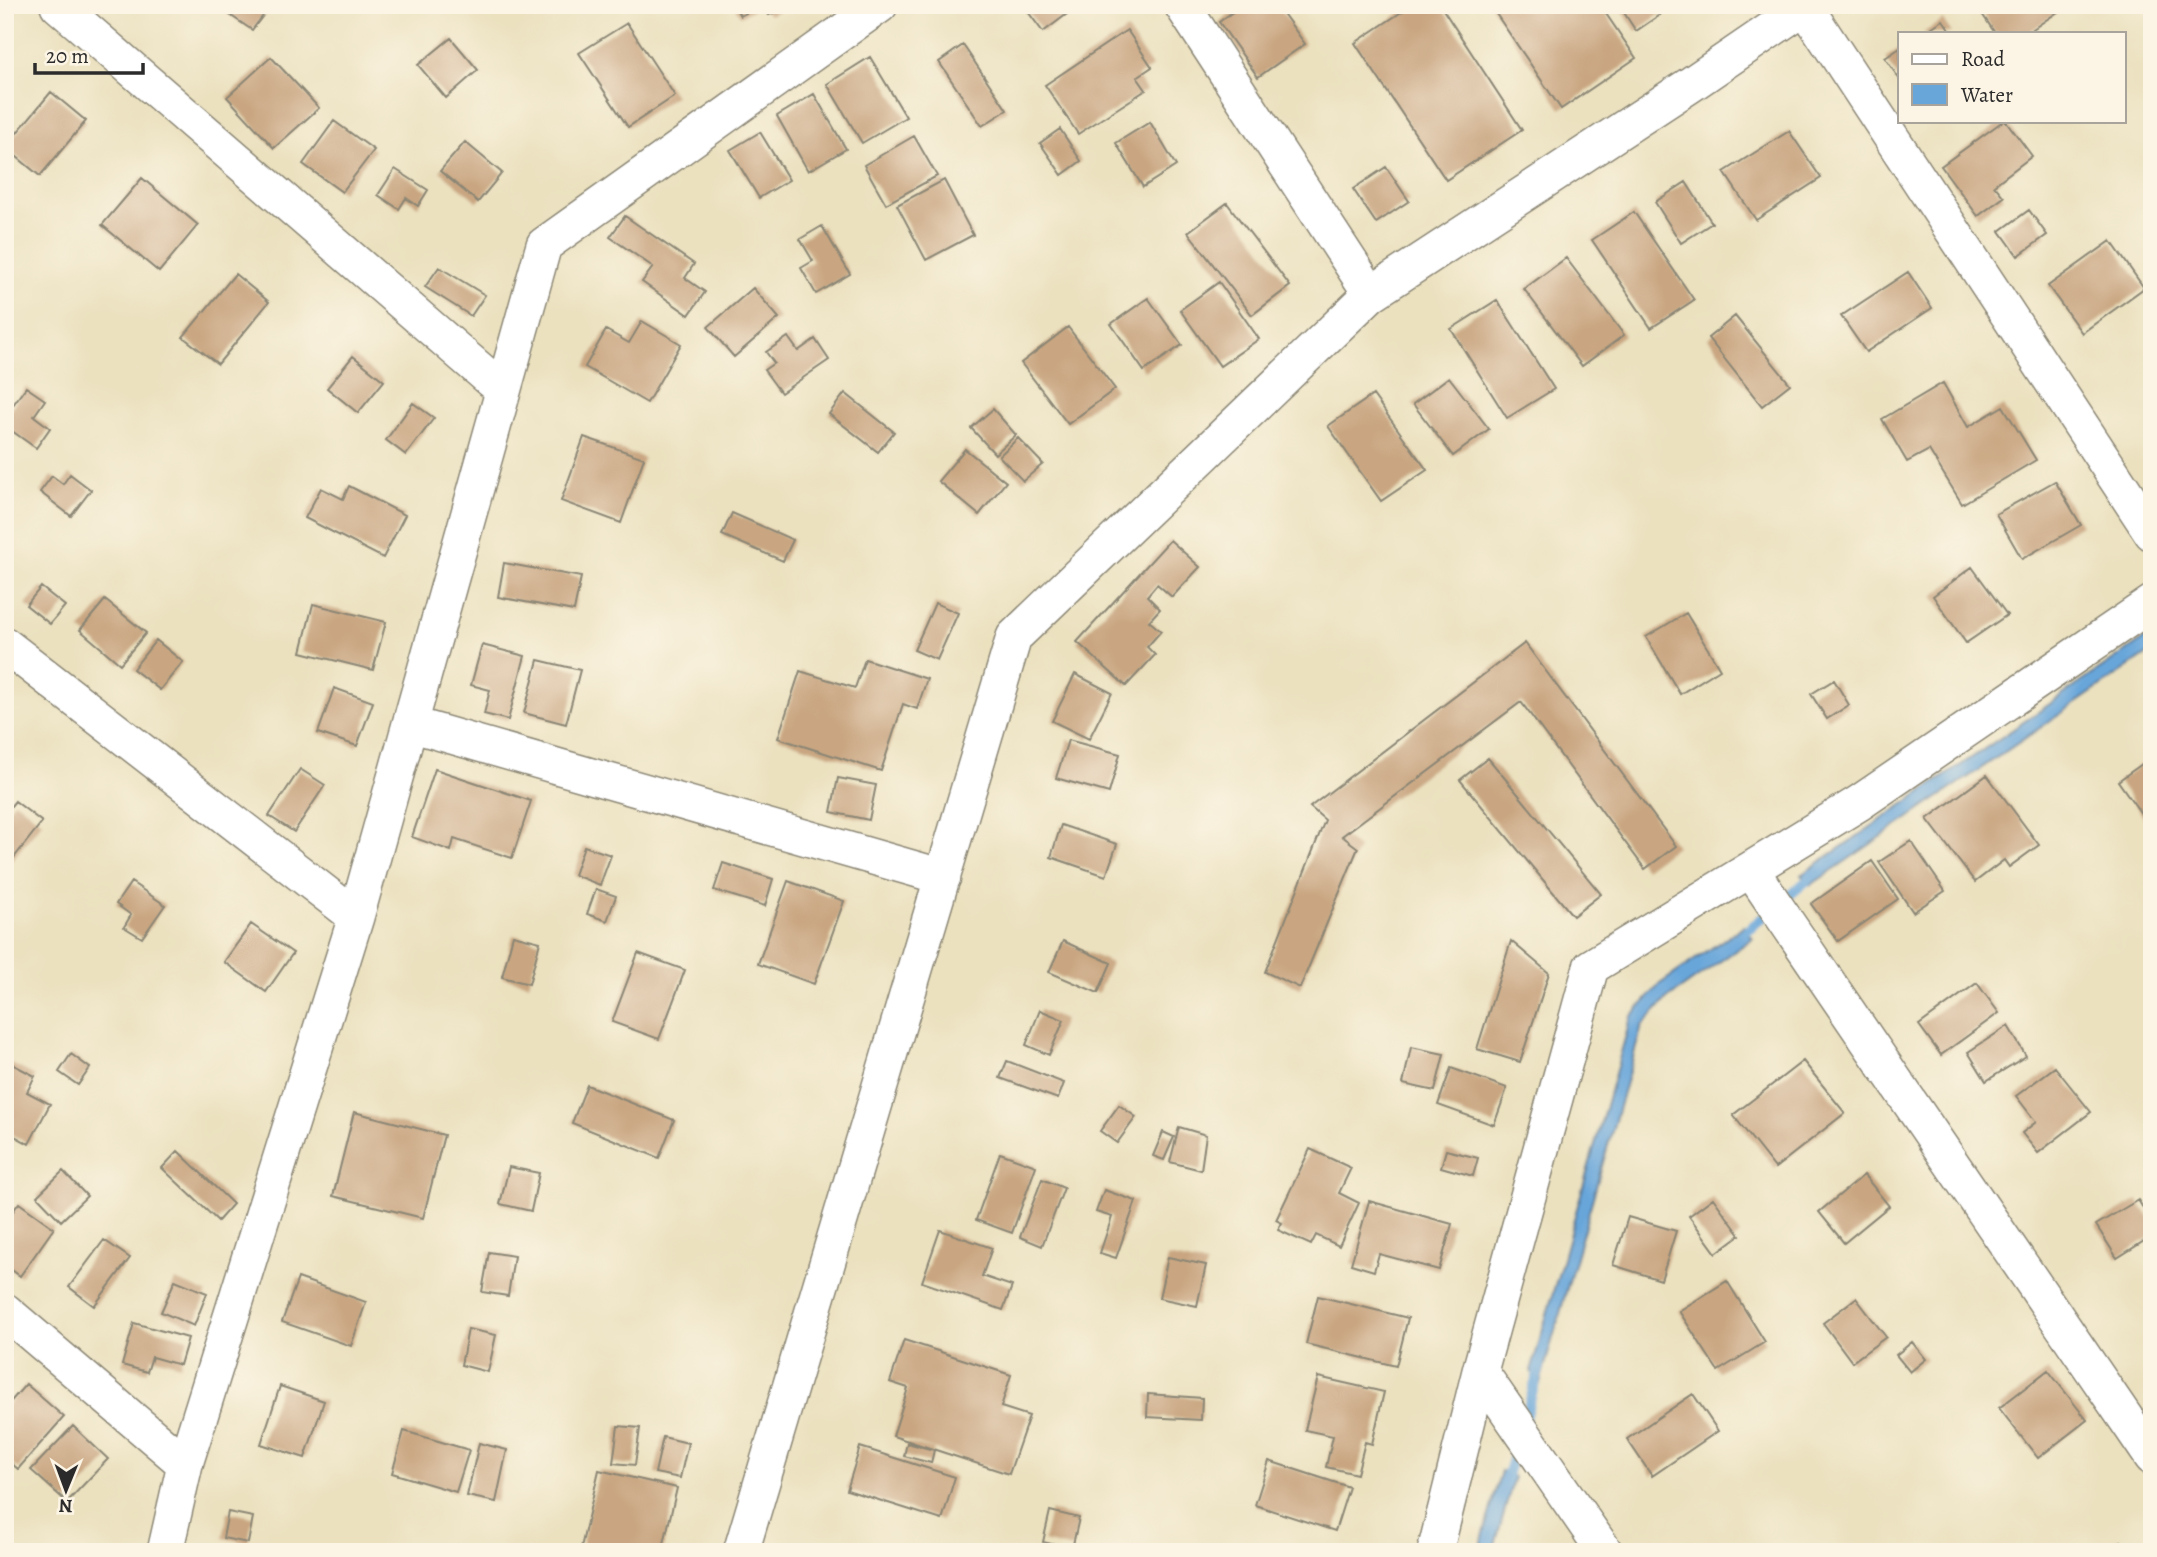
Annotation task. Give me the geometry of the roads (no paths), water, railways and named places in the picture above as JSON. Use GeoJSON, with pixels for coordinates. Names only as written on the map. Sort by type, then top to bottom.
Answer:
{"type":"FeatureCollection","features":[{"type":"Feature","properties":{"kind":"street"},"geometry":{"type":"LineString","coordinates":[[58,5],[503,390]]}},
{"type":"Feature","properties":{"kind":"street"},"geometry":{"type":"LineString","coordinates":[[165,1552],[185,1464],[356,917],[544,245],[880,5]]}},
{"type":"Feature","properties":{"kind":"street"},"geometry":{"type":"LineString","coordinates":[[1182,5],[1371,294]]}},
{"type":"Feature","properties":{"kind":"street"},"geometry":{"type":"LineString","coordinates":[[741,1552],[1014,637],[1371,294],[1690,85],[1805,6],[2152,533]]}},
{"type":"Feature","properties":{"kind":"street"},"geometry":{"type":"LineString","coordinates":[[1435,1552],[1480,1371],[1591,967],[1859,803],[2152,603]]}},
{"type":"Feature","properties":{"kind":"street"},"geometry":{"type":"LineString","coordinates":[[5,645],[356,917]]}},
{"type":"Feature","properties":{"kind":"street"},"geometry":{"type":"LineString","coordinates":[[410,724],[943,877]]}},
{"type":"Feature","properties":{"kind":"street"},"geometry":{"type":"LineString","coordinates":[[1751,870],[2152,1457]]}},
{"type":"Feature","properties":{"kind":"street"},"geometry":{"type":"LineString","coordinates":[[5,1311],[185,1464]]}},
{"type":"Feature","properties":{"kind":"street"},"geometry":{"type":"LineString","coordinates":[[1480,1371],[1605,1552]]}},
{"type":"Feature","properties":{"kind":"water"},"geometry":{"type":"Polygon","coordinates":[[[2150,635],[2152,651],[1811,885],[1801,875],[2150,635]]]}},
{"type":"Feature","properties":{"kind":"water"},"geometry":{"type":"Polygon","coordinates":[[[1743,926],[1753,938],[1667,999],[1642,1026],[1540,1383],[1531,1371],[1631,1017],[1660,984],[1743,926]]]}},
{"type":"Feature","properties":{"kind":"water"},"geometry":{"type":"Polygon","coordinates":[[[1501,1471],[1514,1477],[1493,1552],[1479,1552],[1501,1471]]]}},
{"type":"Feature","properties":{"kind":"waterway"},"geometry":{"type":"LineString","coordinates":[[1737,939],[1816,873]]}},
{"type":"Feature","properties":{"kind":"waterway"},"geometry":{"type":"LineString","coordinates":[[1524,1421],[1540,1366]]}},
{"type":"Feature","properties":{"kind":"waterway"},"geometry":{"type":"LineString","coordinates":[[1504,1485],[1518,1440]]}}]}
